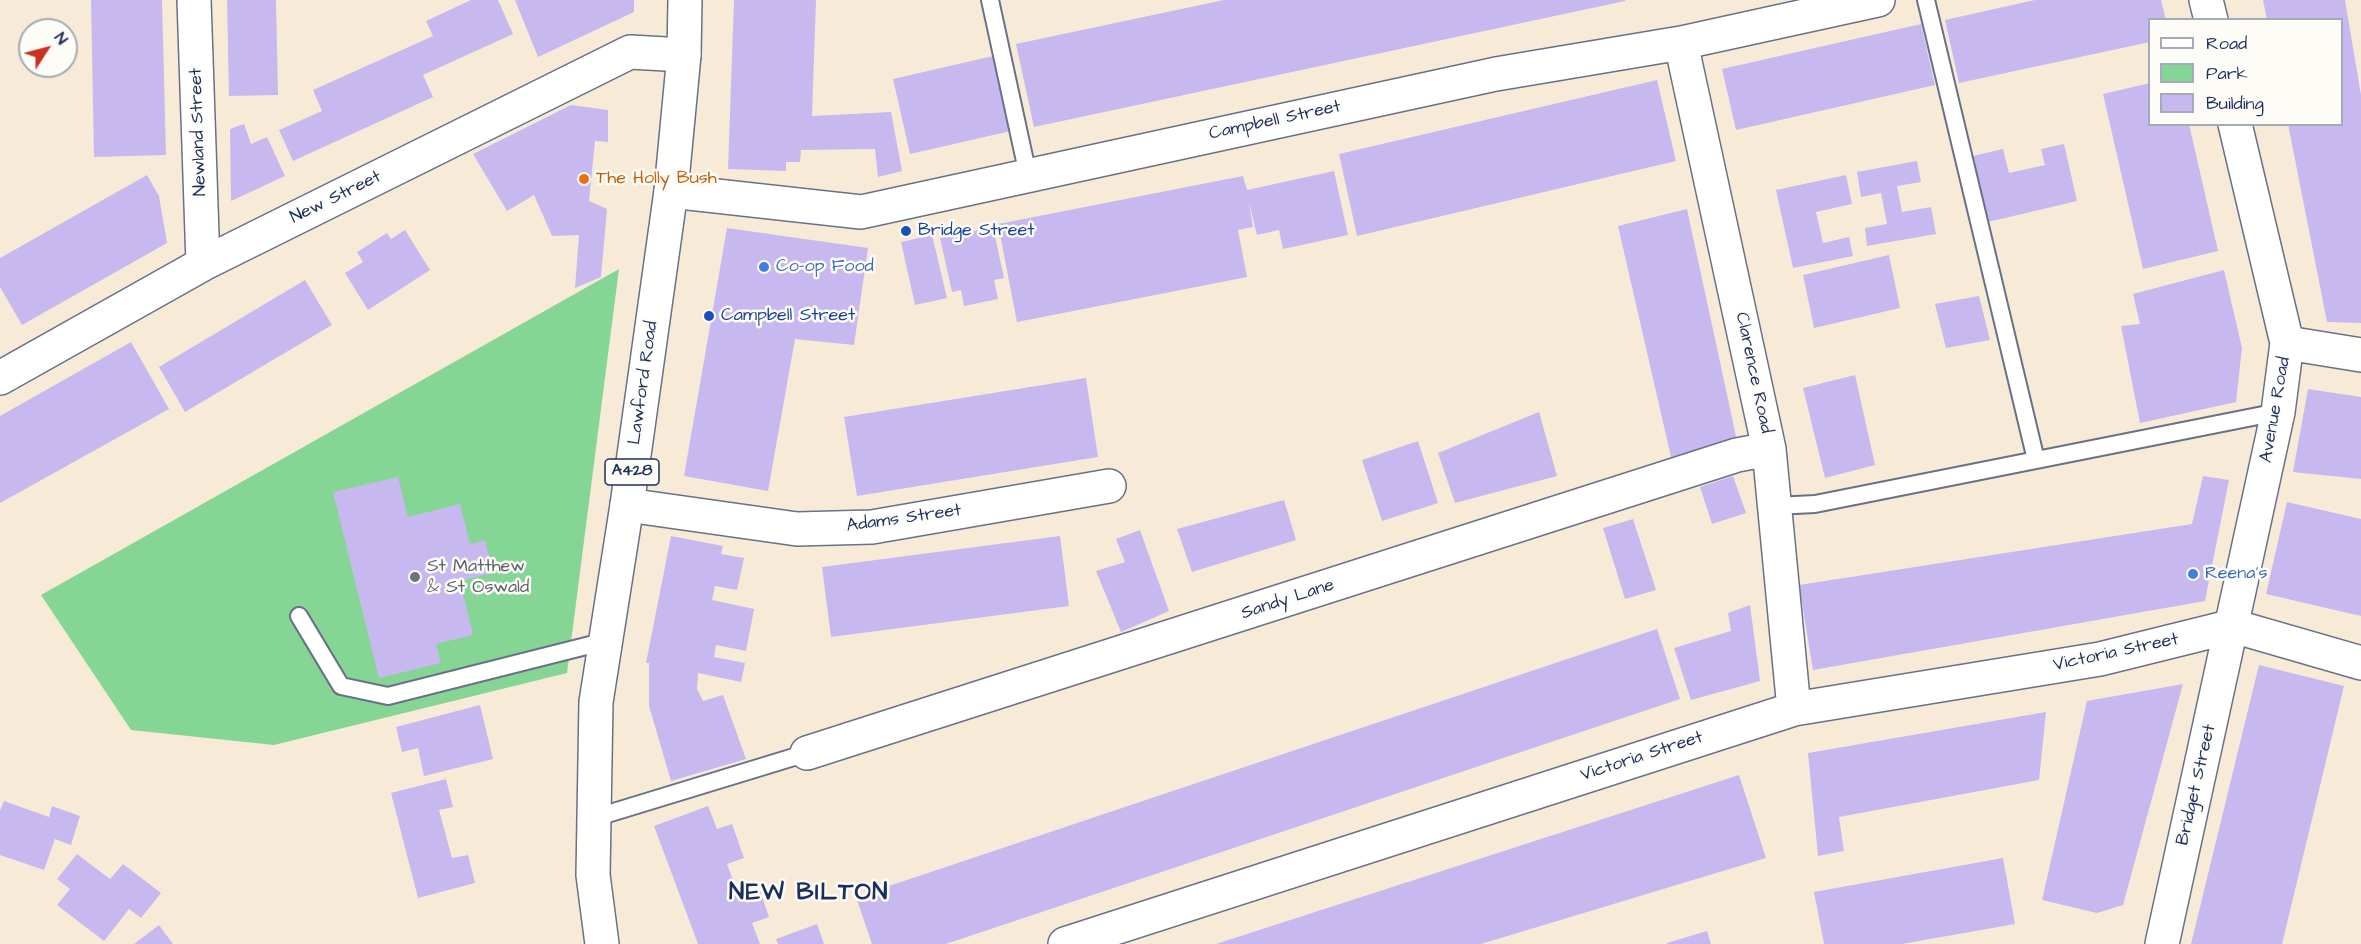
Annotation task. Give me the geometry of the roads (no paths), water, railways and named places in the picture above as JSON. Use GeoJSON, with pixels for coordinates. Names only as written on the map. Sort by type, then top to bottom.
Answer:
{"type":"FeatureCollection","features":[{"type":"Feature","properties":{"kind":"street","name":"Newland Street"},"geometry":{"type":"LineString","coordinates":[[194,0],[203,264]]}},
{"type":"Feature","properties":{"kind":"street","name":"Lawford Road"},"geometry":{"type":"LineString","coordinates":[[602,944],[593,875],[596,702],[627,505],[671,191],[684,55],[685,0]]}},
{"type":"Feature","properties":{"kind":"street","name":"Campbell Street"},"geometry":{"type":"LineString","coordinates":[[671,191],[861,212],[1496,74],[1681,43],[1878,0]]}},
{"type":"Feature","properties":{"kind":"street"},"geometry":{"type":"LineString","coordinates":[[2206,0],[2210,18]]}},
{"type":"Feature","properties":{"kind":"street","name":"Clarence Road"},"geometry":{"type":"LineString","coordinates":[[1681,43],[1769,449],[1794,709]]}},
{"type":"Feature","properties":{"kind":"street","name":"New Street"},"geometry":{"type":"LineString","coordinates":[[0,378],[203,264],[630,52],[684,55]]}},
{"type":"Feature","properties":{"kind":"street","name":"Avenue Road"},"geometry":{"type":"LineString","coordinates":[[2233,626],[2278,412],[2287,343],[2235,126]]}},
{"type":"Feature","properties":{"kind":"street"},"geometry":{"type":"LineString","coordinates":[[2287,343],[2361,355]]}},
{"type":"Feature","properties":{"kind":"street","name":"Sandy Lane"},"geometry":{"type":"LineString","coordinates":[[807,753],[1737,455],[1769,449]]}},
{"type":"Feature","properties":{"kind":"street","name":"Adams Street"},"geometry":{"type":"LineString","coordinates":[[627,505],[797,529],[872,527],[1109,486]]}},
{"type":"Feature","properties":{"kind":"street"},"geometry":{"type":"LineString","coordinates":[[2233,626],[2361,663]]}},
{"type":"Feature","properties":{"kind":"street","name":"Victoria Street"},"geometry":{"type":"LineString","coordinates":[[1065,944],[1794,709],[2100,659],[2233,626]]}},
{"type":"Feature","properties":{"kind":"street","name":"Bridget Street"},"geometry":{"type":"LineString","coordinates":[[2162,944],[2233,626]]}},
{"type":"Feature","properties":{"kind":"lane"},"geometry":{"type":"LineString","coordinates":[[990,0],[1028,175]]}},
{"type":"Feature","properties":{"kind":"lane"},"geometry":{"type":"LineString","coordinates":[[1926,0],[2036,460]]}},
{"type":"Feature","properties":{"kind":"lane"},"geometry":{"type":"LineString","coordinates":[[1775,506],[1815,504],[2278,412]]}},
{"type":"Feature","properties":{"kind":"lane"},"geometry":{"type":"LineString","coordinates":[[299,616],[341,686],[388,696],[606,641]]}},
{"type":"Feature","properties":{"kind":"lane"},"geometry":{"type":"LineString","coordinates":[[594,818],[807,753]]}},
{"type":"Feature","properties":{"kind":"place","name":"The Holly Bush"},"geometry":{"type":"Point","coordinates":[584,179]}},
{"type":"Feature","properties":{"kind":"place","name":"Bridge Street"},"geometry":{"type":"Point","coordinates":[906,231]}},
{"type":"Feature","properties":{"kind":"place","name":"Co-op Food"},"geometry":{"type":"Point","coordinates":[764,267]}},
{"type":"Feature","properties":{"kind":"place","name":"Campbell Street"},"geometry":{"type":"Point","coordinates":[709,316]}},
{"type":"Feature","properties":{"kind":"place","name":"Reena's"},"geometry":{"type":"Point","coordinates":[2193,574]}},
{"type":"Feature","properties":{"kind":"place","name":"St Matthew & St Oswald"},"geometry":{"type":"Point","coordinates":[415,577]}},
{"type":"Feature","properties":{"kind":"district","name":"NEW BILTON"},"geometry":{"type":"Point","coordinates":[809,894]}}]}
